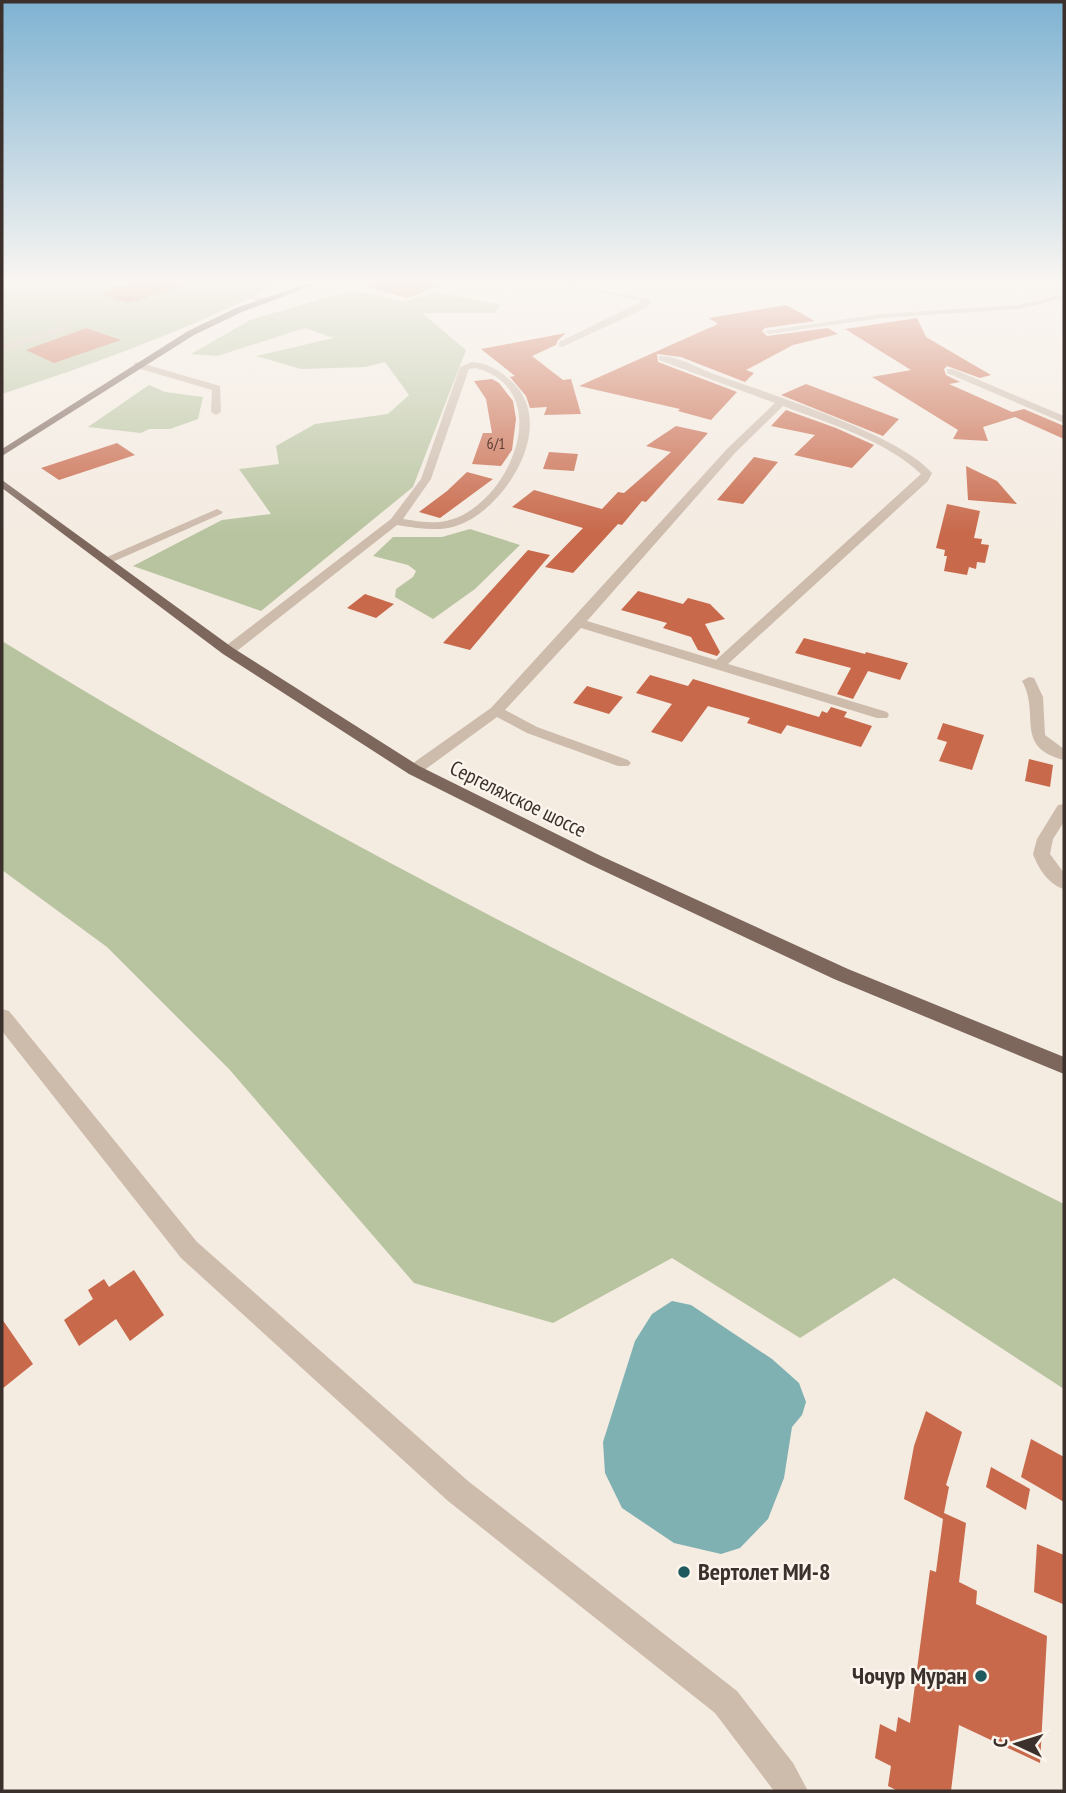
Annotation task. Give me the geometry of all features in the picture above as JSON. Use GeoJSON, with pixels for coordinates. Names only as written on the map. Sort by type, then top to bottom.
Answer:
{"type":"FeatureCollection","features":[{"type":"Feature","properties":{"kind":"main road"},"geometry":{"type":"LineString","coordinates":[[2,453],[136,366]]}},
{"type":"Feature","properties":{"kind":"main road","name":"Сергеляхское шоссе"},"geometry":{"type":"LineString","coordinates":[[2,482],[104,561],[228,651],[414,771],[595,860],[841,974],[1064,1066]]}},
{"type":"Feature","properties":{"kind":"street"},"geometry":{"type":"LineString","coordinates":[[139,366],[217,388],[216,412]]}},
{"type":"Feature","properties":{"kind":"street"},"geometry":{"type":"LineString","coordinates":[[228,651],[395,521],[426,479],[468,366]]}},
{"type":"Feature","properties":{"kind":"street"},"geometry":{"type":"LineString","coordinates":[[395,521],[438,526],[457,523],[502,484],[516,465],[525,443],[524,409],[518,396],[500,375],[479,366]]}},
{"type":"Feature","properties":{"kind":"street"},"geometry":{"type":"LineString","coordinates":[[683,366],[893,449],[920,463],[927,473],[924,479],[719,664]]}},
{"type":"Feature","properties":{"kind":"street"},"geometry":{"type":"LineString","coordinates":[[950,371],[1064,420]]}},
{"type":"Feature","properties":{"kind":"street"},"geometry":{"type":"LineString","coordinates":[[414,771],[496,711],[578,624],[723,460],[780,402]]}},
{"type":"Feature","properties":{"kind":"street"},"geometry":{"type":"LineString","coordinates":[[104,561],[217,512]]}},
{"type":"Feature","properties":{"kind":"street"},"geometry":{"type":"LineString","coordinates":[[578,624],[883,715]]}},
{"type":"Feature","properties":{"kind":"street"},"geometry":{"type":"LineString","coordinates":[[1029,681],[1038,699],[1039,738],[1064,755]]}},
{"type":"Feature","properties":{"kind":"street"},"geometry":{"type":"LineString","coordinates":[[496,711],[532,730],[623,763]]}},
{"type":"Feature","properties":{"kind":"street"},"geometry":{"type":"LineString","coordinates":[[1064,809],[1044,836],[1041,850],[1046,866],[1064,883]]}},
{"type":"Feature","properties":{"kind":"street"},"geometry":{"type":"LineString","coordinates":[[2,1017],[189,1250],[458,1491],[726,1702],[792,1791]]}},
{"type":"Feature","properties":{"kind":"green space"},"geometry":{"type":"Polygon","coordinates":[[[2,366],[85,366],[71,371],[2,394],[2,366]]]}},
{"type":"Feature","properties":{"kind":"green space"},"geometry":{"type":"Polygon","coordinates":[[[289,366],[370,366],[365,367],[301,369],[289,366]]]}},
{"type":"Feature","properties":{"kind":"green space"},"geometry":{"type":"Polygon","coordinates":[[[388,366],[460,366],[413,487],[261,611],[133,566],[222,520],[271,514],[239,469],[279,464],[276,446],[315,424],[388,414],[409,395],[388,366]]]}},
{"type":"Feature","properties":{"kind":"green space"},"geometry":{"type":"Polygon","coordinates":[[[149,385],[165,392],[203,397],[198,419],[170,429],[149,429],[141,433],[88,427],[149,385]]]}},
{"type":"Feature","properties":{"kind":"green space"},"geometry":{"type":"Polygon","coordinates":[[[470,529],[520,545],[475,589],[433,619],[395,597],[396,589],[413,577],[416,571],[408,565],[373,556],[393,537],[442,537],[470,529]]]}},
{"type":"Feature","properties":{"kind":"green space"},"geometry":{"type":"Polygon","coordinates":[[[2,641],[261,793],[393,865],[661,1003],[1064,1204],[1064,1389],[894,1278],[800,1338],[672,1258],[553,1323],[414,1283],[229,1069],[107,947],[2,870],[2,641]]]}},
{"type":"Feature","properties":{"kind":"water"},"geometry":{"type":"Polygon","coordinates":[[[672,1301],[691,1305],[772,1359],[799,1383],[806,1402],[802,1415],[792,1427],[784,1478],[768,1519],[740,1548],[721,1554],[674,1543],[622,1508],[605,1473],[603,1442],[635,1341],[652,1314],[672,1301]]]}},
{"type":"Feature","properties":{"kind":"building"},"geometry":{"type":"Polygon","coordinates":[[[502,366],[544,366],[563,380],[571,379],[581,414],[544,415],[547,407],[530,408],[526,396],[510,377],[515,376],[502,366]]]}},
{"type":"Feature","properties":{"kind":"building"},"geometry":{"type":"Polygon","coordinates":[[[625,366],[668,366],[737,392],[711,420],[678,411],[680,409],[579,386],[625,366]]]}},
{"type":"Feature","properties":{"kind":"building"},"geometry":{"type":"Polygon","coordinates":[[[703,366],[754,366],[746,370],[754,373],[745,382],[703,366]]]}},
{"type":"Feature","properties":{"kind":"building"},"geometry":{"type":"Polygon","coordinates":[[[904,366],[975,366],[991,375],[980,378],[947,366],[944,369],[946,375],[960,382],[949,384],[1012,412],[1024,409],[1064,426],[1064,439],[1015,417],[983,427],[988,441],[953,439],[958,430],[872,377],[911,370],[904,366]]]}},
{"type":"Feature","properties":{"kind":"building"},"geometry":{"type":"Polygon","coordinates":[[[492,379],[499,383],[513,401],[516,419],[512,450],[501,466],[472,464],[483,433],[492,433],[486,399],[474,381],[492,379]]]}},
{"type":"Feature","properties":{"kind":"building"},"geometry":{"type":"Polygon","coordinates":[[[806,384],[899,419],[883,436],[781,395],[806,384]]]}},
{"type":"Feature","properties":{"kind":"building"},"geometry":{"type":"Polygon","coordinates":[[[786,410],[874,445],[852,468],[794,455],[815,435],[771,426],[786,410]]]}},
{"type":"Feature","properties":{"kind":"building"},"geometry":{"type":"Polygon","coordinates":[[[676,426],[708,433],[646,502],[642,501],[622,525],[618,524],[573,573],[545,567],[583,528],[512,507],[534,490],[602,509],[618,492],[624,493],[671,452],[646,446],[676,426]]]}},
{"type":"Feature","properties":{"kind":"building"},"geometry":{"type":"Polygon","coordinates":[[[117,443],[135,455],[59,480],[41,468],[117,443]]]}},
{"type":"Feature","properties":{"kind":"building"},"geometry":{"type":"Polygon","coordinates":[[[549,452],[578,454],[574,471],[543,469],[549,452]]]}},
{"type":"Feature","properties":{"kind":"building"},"geometry":{"type":"Polygon","coordinates":[[[754,457],[778,462],[743,504],[717,500],[754,457]]]}},
{"type":"Feature","properties":{"kind":"building"},"geometry":{"type":"Polygon","coordinates":[[[966,466],[997,481],[1017,504],[968,500],[966,466]]]}},
{"type":"Feature","properties":{"kind":"building"},"geometry":{"type":"Polygon","coordinates":[[[467,472],[493,479],[440,518],[419,512],[447,491],[467,472]]]}},
{"type":"Feature","properties":{"kind":"building"},"geometry":{"type":"Polygon","coordinates":[[[947,504],[980,511],[974,538],[982,539],[981,544],[989,545],[985,563],[977,562],[976,569],[969,567],[967,575],[944,571],[947,556],[944,556],[945,550],[936,548],[947,504]]]}},
{"type":"Feature","properties":{"kind":"building"},"geometry":{"type":"Polygon","coordinates":[[[528,550],[550,555],[470,650],[443,643],[528,550]]]}},
{"type":"Feature","properties":{"kind":"building"},"geometry":{"type":"Polygon","coordinates":[[[638,591],[683,604],[688,598],[710,604],[725,619],[705,624],[720,652],[717,656],[698,650],[691,637],[663,628],[667,623],[621,610],[638,591]]]}},
{"type":"Feature","properties":{"kind":"building"},"geometry":{"type":"Polygon","coordinates":[[[365,594],[394,604],[376,618],[347,608],[365,594]]]}},
{"type":"Feature","properties":{"kind":"building"},"geometry":{"type":"Polygon","coordinates":[[[804,638],[908,663],[900,680],[868,671],[853,699],[837,694],[851,668],[795,653],[804,638]]]}},
{"type":"Feature","properties":{"kind":"building"},"geometry":{"type":"Polygon","coordinates":[[[650,675],[688,686],[693,679],[819,717],[822,711],[827,713],[831,707],[847,712],[844,717],[872,726],[861,747],[787,725],[781,734],[747,723],[750,718],[708,706],[682,742],[651,732],[672,704],[636,693],[650,675]]]}},
{"type":"Feature","properties":{"kind":"building"},"geometry":{"type":"Polygon","coordinates":[[[587,686],[623,697],[609,714],[573,703],[587,686]]]}},
{"type":"Feature","properties":{"kind":"building"},"geometry":{"type":"Polygon","coordinates":[[[943,723],[984,735],[972,770],[939,761],[947,742],[937,739],[943,723]]]}},
{"type":"Feature","properties":{"kind":"building"},"geometry":{"type":"Polygon","coordinates":[[[1029,759],[1053,765],[1050,787],[1025,781],[1029,759]]]}},
{"type":"Feature","properties":{"kind":"building"},"geometry":{"type":"Polygon","coordinates":[[[134,1270],[164,1315],[130,1341],[116,1319],[79,1346],[64,1320],[93,1299],[88,1290],[104,1279],[109,1287],[134,1270]]]}},
{"type":"Feature","properties":{"kind":"building"},"geometry":{"type":"Polygon","coordinates":[[[2,1319],[33,1364],[2,1389],[2,1319]]]}},
{"type":"Feature","properties":{"kind":"building","name":"Чочур Муран"},"geometry":{"type":"Polygon","coordinates":[[[926,1411],[962,1432],[946,1485],[949,1487],[944,1513],[966,1523],[959,1582],[977,1591],[976,1604],[1047,1636],[1040,1763],[959,1725],[951,1791],[898,1791],[888,1786],[891,1766],[875,1758],[880,1724],[896,1732],[898,1717],[910,1723],[930,1570],[936,1572],[943,1519],[904,1499],[914,1446],[926,1411]]]}},
{"type":"Feature","properties":{"kind":"building"},"geometry":{"type":"Polygon","coordinates":[[[1031,1439],[1064,1457],[1064,1502],[1021,1477],[1031,1439]]]}},
{"type":"Feature","properties":{"kind":"building"},"geometry":{"type":"Polygon","coordinates":[[[991,1467],[1030,1489],[1026,1510],[986,1487],[991,1467]]]}},
{"type":"Feature","properties":{"kind":"building"},"geometry":{"type":"Polygon","coordinates":[[[1037,1544],[1064,1555],[1063,1604],[1034,1592],[1037,1544]]]}},
{"type":"Feature","properties":{"kind":"place","name":"Вертолет МИ-8"},"geometry":{"type":"Point","coordinates":[684,1572]}},
{"type":"Feature","properties":{"kind":"place","name":"Чочур Муран"},"geometry":{"type":"Point","coordinates":[981,1676]}}]}
